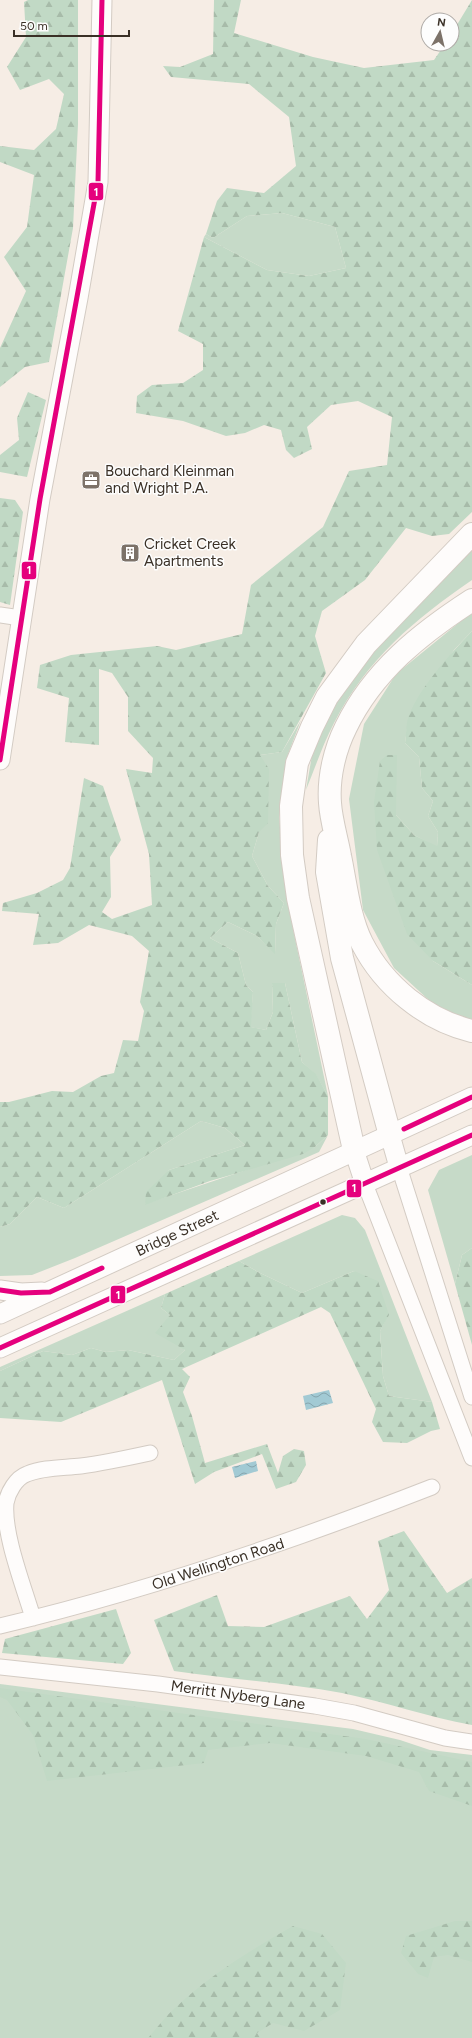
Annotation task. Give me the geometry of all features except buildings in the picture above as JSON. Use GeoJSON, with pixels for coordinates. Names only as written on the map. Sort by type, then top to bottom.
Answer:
{"type":"FeatureCollection","features":[{"type":"Feature","properties":{"kind":"highway"},"geometry":{"type":"LineString","coordinates":[[354,1150],[297,891],[292,855],[291,806],[298,763],[312,727],[327,697],[366,644],[472,534]]}},
{"type":"Feature","properties":{"kind":"highway"},"geometry":{"type":"LineString","coordinates":[[390,1135],[342,958],[328,872],[330,802],[333,764],[338,745],[354,710],[368,689],[391,662],[446,617],[472,600]]}},
{"type":"Feature","properties":{"kind":"highway"},"geometry":{"type":"LineString","coordinates":[[330,802],[351,909],[362,943],[382,972],[413,1004],[445,1022],[472,1032]]}},
{"type":"Feature","properties":{"kind":"main road"},"geometry":{"type":"LineString","coordinates":[[0,760],[40,499],[77,305],[98,182],[102,0]]}},
{"type":"Feature","properties":{"kind":"main road","name":"Bridge Street"},"geometry":{"type":"LineString","coordinates":[[0,1314],[472,1097]]}},
{"type":"Feature","properties":{"kind":"main road"},"geometry":{"type":"LineString","coordinates":[[390,1135],[399,1167]]}},
{"type":"Feature","properties":{"kind":"main road"},"geometry":{"type":"LineString","coordinates":[[0,1348],[472,1135]]}},
{"type":"Feature","properties":{"kind":"main road"},"geometry":{"type":"LineString","coordinates":[[354,1150],[366,1184]]}},
{"type":"Feature","properties":{"kind":"main road"},"geometry":{"type":"LineString","coordinates":[[0,1290],[21,1293],[50,1292]]}},
{"type":"Feature","properties":{"kind":"street"},"geometry":{"type":"LineString","coordinates":[[0,615],[21,618]]}},
{"type":"Feature","properties":{"kind":"street"},"geometry":{"type":"LineString","coordinates":[[399,1167],[472,1397]]}},
{"type":"Feature","properties":{"kind":"street"},"geometry":{"type":"LineString","coordinates":[[366,1184],[472,1458]]}},
{"type":"Feature","properties":{"kind":"street"},"geometry":{"type":"LineString","coordinates":[[33,1618],[10,1540],[7,1521],[6,1502],[16,1481],[25,1474],[41,1469],[114,1461],[150,1453]]}},
{"type":"Feature","properties":{"kind":"street","name":"Old Wellington Road"},"geometry":{"type":"LineString","coordinates":[[0,1626],[205,1569],[300,1537],[432,1487]]}},
{"type":"Feature","properties":{"kind":"street","name":"Merritt Nyberg Lane"},"geometry":{"type":"LineString","coordinates":[[0,1667],[158,1684],[315,1706],[362,1715],[445,1738],[472,1742]]}},
{"type":"Feature","properties":{"kind":"green space"},"geometry":{"type":"Polygon","coordinates":[[[28,0],[78,0],[78,124],[73,228],[49,362],[25,367],[0,387],[0,348],[26,291],[4,257],[27,227],[34,175],[0,162],[0,146],[34,150],[56,129],[64,94],[49,79],[20,90],[7,67],[26,37],[24,2],[28,0]]]}},
{"type":"Feature","properties":{"kind":"green space"},"geometry":{"type":"Polygon","coordinates":[[[214,0],[241,0],[234,33],[313,57],[364,68],[434,60],[440,52],[460,52],[460,20],[472,0],[472,512],[449,534],[432,536],[406,528],[365,580],[322,611],[315,636],[326,673],[282,752],[260,755],[269,769],[268,823],[259,832],[252,856],[268,886],[284,903],[276,924],[275,954],[257,936],[228,922],[210,938],[238,953],[246,985],[253,992],[251,1027],[266,1030],[273,1012],[272,983],[285,983],[302,1062],[316,1074],[328,1096],[328,1135],[315,1147],[303,1154],[210,1181],[145,1205],[146,1192],[169,1170],[245,1145],[225,1128],[201,1121],[64,1208],[37,1197],[10,1224],[0,1227],[0,1102],[9,1102],[52,1091],[73,1092],[101,1076],[114,1073],[123,1040],[138,1041],[144,1011],[140,1002],[149,951],[132,936],[89,925],[58,943],[33,945],[39,914],[2,911],[3,903],[37,893],[63,880],[70,868],[84,778],[103,786],[121,840],[110,857],[111,897],[102,912],[112,919],[152,905],[149,854],[126,769],[152,773],[153,758],[128,731],[128,697],[112,673],[99,669],[99,745],[65,742],[69,698],[37,688],[40,665],[71,655],[157,646],[176,650],[242,634],[251,585],[323,527],[349,471],[387,465],[392,417],[358,401],[331,405],[307,427],[312,449],[294,458],[286,450],[281,430],[264,425],[245,433],[226,436],[183,421],[136,413],[137,396],[152,385],[183,383],[203,370],[203,344],[178,331],[204,237],[267,270],[309,276],[346,268],[335,227],[282,213],[247,216],[213,238],[206,234],[217,201],[227,188],[264,193],[296,166],[289,117],[249,84],[171,77],[163,66],[180,67],[213,54],[214,0]]]}},
{"type":"Feature","properties":{"kind":"green space"},"geometry":{"type":"Polygon","coordinates":[[[282,213],[335,227],[346,268],[309,276],[267,270],[204,237],[206,234],[213,238],[247,216],[282,213]]]}},
{"type":"Feature","properties":{"kind":"green space"},"geometry":{"type":"Polygon","coordinates":[[[28,392],[46,400],[27,477],[0,472],[0,455],[19,440],[17,418],[28,392]]]}},
{"type":"Feature","properties":{"kind":"green space"},"geometry":{"type":"Polygon","coordinates":[[[0,498],[15,500],[23,512],[10,605],[0,602],[0,498]]]}},
{"type":"Feature","properties":{"kind":"green space"},"geometry":{"type":"Polygon","coordinates":[[[472,550],[472,580],[431,610],[394,642],[361,679],[334,723],[306,790],[315,738],[348,678],[423,597],[472,550]]]}},
{"type":"Feature","properties":{"kind":"green space"},"geometry":{"type":"Polygon","coordinates":[[[472,612],[472,631],[454,650],[408,721],[405,743],[419,757],[422,788],[433,801],[428,816],[438,832],[437,847],[414,835],[396,815],[380,761],[433,961],[472,985],[472,1019],[464,1018],[432,1003],[394,968],[363,910],[349,799],[364,724],[396,674],[472,612]]]}},
{"type":"Feature","properties":{"kind":"green space"},"geometry":{"type":"Polygon","coordinates":[[[472,631],[472,985],[433,961],[407,934],[377,850],[374,802],[380,761],[387,755],[397,755],[396,815],[414,835],[437,846],[438,832],[428,816],[433,801],[422,788],[419,757],[405,743],[407,722],[417,698],[425,686],[444,661],[472,631]]]}},
{"type":"Feature","properties":{"kind":"green space"},"geometry":{"type":"Polygon","coordinates":[[[301,720],[287,757],[279,817],[287,900],[328,1096],[316,1075],[302,1062],[285,983],[272,984],[273,1012],[266,1030],[250,1027],[253,992],[246,985],[238,953],[210,938],[228,922],[257,936],[275,953],[276,924],[284,903],[268,886],[252,856],[259,832],[260,755],[282,752],[301,720]]]}},
{"type":"Feature","properties":{"kind":"green space"},"geometry":{"type":"Polygon","coordinates":[[[201,1121],[225,1128],[245,1145],[169,1170],[145,1204],[315,1147],[328,1135],[319,1152],[75,1258],[32,1275],[0,1276],[0,1227],[10,1224],[37,1197],[64,1208],[201,1121]]]}},
{"type":"Feature","properties":{"kind":"green space"},"geometry":{"type":"Polygon","coordinates":[[[472,1155],[472,1248],[462,1255],[455,1284],[428,1190],[439,1170],[472,1155]]]}},
{"type":"Feature","properties":{"kind":"green space"},"geometry":{"type":"Polygon","coordinates":[[[342,1215],[355,1218],[365,1230],[432,1402],[389,1396],[383,1376],[380,1331],[388,1315],[354,1271],[302,1293],[258,1272],[239,1261],[342,1215]]]}},
{"type":"Feature","properties":{"kind":"green space"},"geometry":{"type":"Polygon","coordinates":[[[472,1248],[472,1345],[455,1284],[462,1255],[472,1248]]]}},
{"type":"Feature","properties":{"kind":"green space"},"geometry":{"type":"Polygon","coordinates":[[[239,1261],[258,1272],[302,1293],[354,1271],[378,1281],[389,1315],[380,1331],[383,1376],[389,1396],[432,1402],[440,1429],[431,1431],[407,1443],[383,1442],[372,1422],[376,1409],[330,1313],[321,1307],[182,1369],[190,1377],[183,1392],[192,1416],[205,1463],[267,1444],[278,1473],[283,1456],[294,1449],[304,1451],[306,1465],[296,1482],[276,1489],[262,1454],[214,1472],[195,1484],[162,1380],[61,1422],[0,1418],[0,1371],[43,1351],[72,1355],[91,1348],[106,1352],[128,1350],[174,1360],[185,1350],[155,1333],[170,1315],[161,1308],[165,1294],[239,1261]]]}},
{"type":"Feature","properties":{"kind":"green space"},"geometry":{"type":"Polygon","coordinates":[[[165,1294],[161,1308],[170,1315],[165,1323],[185,1350],[174,1360],[128,1350],[106,1352],[91,1348],[72,1355],[43,1351],[0,1371],[0,1367],[165,1294]]]}},
{"type":"Feature","properties":{"kind":"green space"},"geometry":{"type":"Polygon","coordinates":[[[404,1531],[447,1593],[472,1578],[472,1725],[342,1693],[300,1686],[174,1671],[154,1620],[217,1595],[228,1626],[264,1627],[350,1596],[367,1619],[389,1590],[378,1541],[404,1531]]]}},
{"type":"Feature","properties":{"kind":"green space"},"geometry":{"type":"Polygon","coordinates":[[[116,1609],[131,1653],[123,1664],[2,1653],[5,1639],[116,1609]]]}},
{"type":"Feature","properties":{"kind":"green space"},"geometry":{"type":"Polygon","coordinates":[[[0,1684],[353,1729],[400,1740],[430,1750],[472,1755],[472,2038],[0,2038],[0,1684]]]}},
{"type":"Feature","properties":{"kind":"green space"},"geometry":{"type":"Polygon","coordinates":[[[0,1688],[366,1739],[472,1762],[472,1806],[429,1791],[419,1772],[366,1756],[270,1743],[208,1750],[204,1763],[47,1781],[33,1735],[7,1700],[0,1697],[0,1688]]]}},
{"type":"Feature","properties":{"kind":"green space"},"geometry":{"type":"Polygon","coordinates":[[[455,1921],[472,1921],[472,1962],[448,1955],[434,1957],[428,1978],[418,1974],[401,1953],[406,1936],[455,1921]]]}},
{"type":"Feature","properties":{"kind":"green space"},"geometry":{"type":"Polygon","coordinates":[[[293,1926],[322,1934],[346,1963],[340,2010],[304,2031],[273,2023],[257,2033],[260,2038],[148,2038],[171,2011],[202,1985],[246,1954],[293,1926]]]}},
{"type":"Feature","properties":{"kind":"water"},"geometry":{"type":"Polygon","coordinates":[[[329,1390],[333,1403],[306,1410],[303,1396],[329,1390]]]}},
{"type":"Feature","properties":{"kind":"water"},"geometry":{"type":"Polygon","coordinates":[[[256,1461],[258,1471],[235,1478],[232,1467],[256,1461]]]}},
{"type":"Feature","properties":{"kind":"transit line","name":"1"},"geometry":{"type":"LineString","coordinates":[[0,760],[40,499],[98,182],[102,0]]}},
{"type":"Feature","properties":{"kind":"transit line","name":"1"},"geometry":{"type":"LineString","coordinates":[[404,1129],[472,1097]]}},
{"type":"Feature","properties":{"kind":"transit line","name":"1"},"geometry":{"type":"LineString","coordinates":[[0,1348],[472,1135]]}},
{"type":"Feature","properties":{"kind":"transit line","name":"1"},"geometry":{"type":"LineString","coordinates":[[0,1290],[21,1293],[50,1292],[102,1268]]}},
{"type":"Feature","properties":{"kind":"place","name":"Bouchard Kleinman and Wright P.A."},"geometry":{"type":"Point","coordinates":[91,480]}},
{"type":"Feature","properties":{"kind":"place","name":"Cricket Creek Apartments"},"geometry":{"type":"Point","coordinates":[130,553]}}]}
